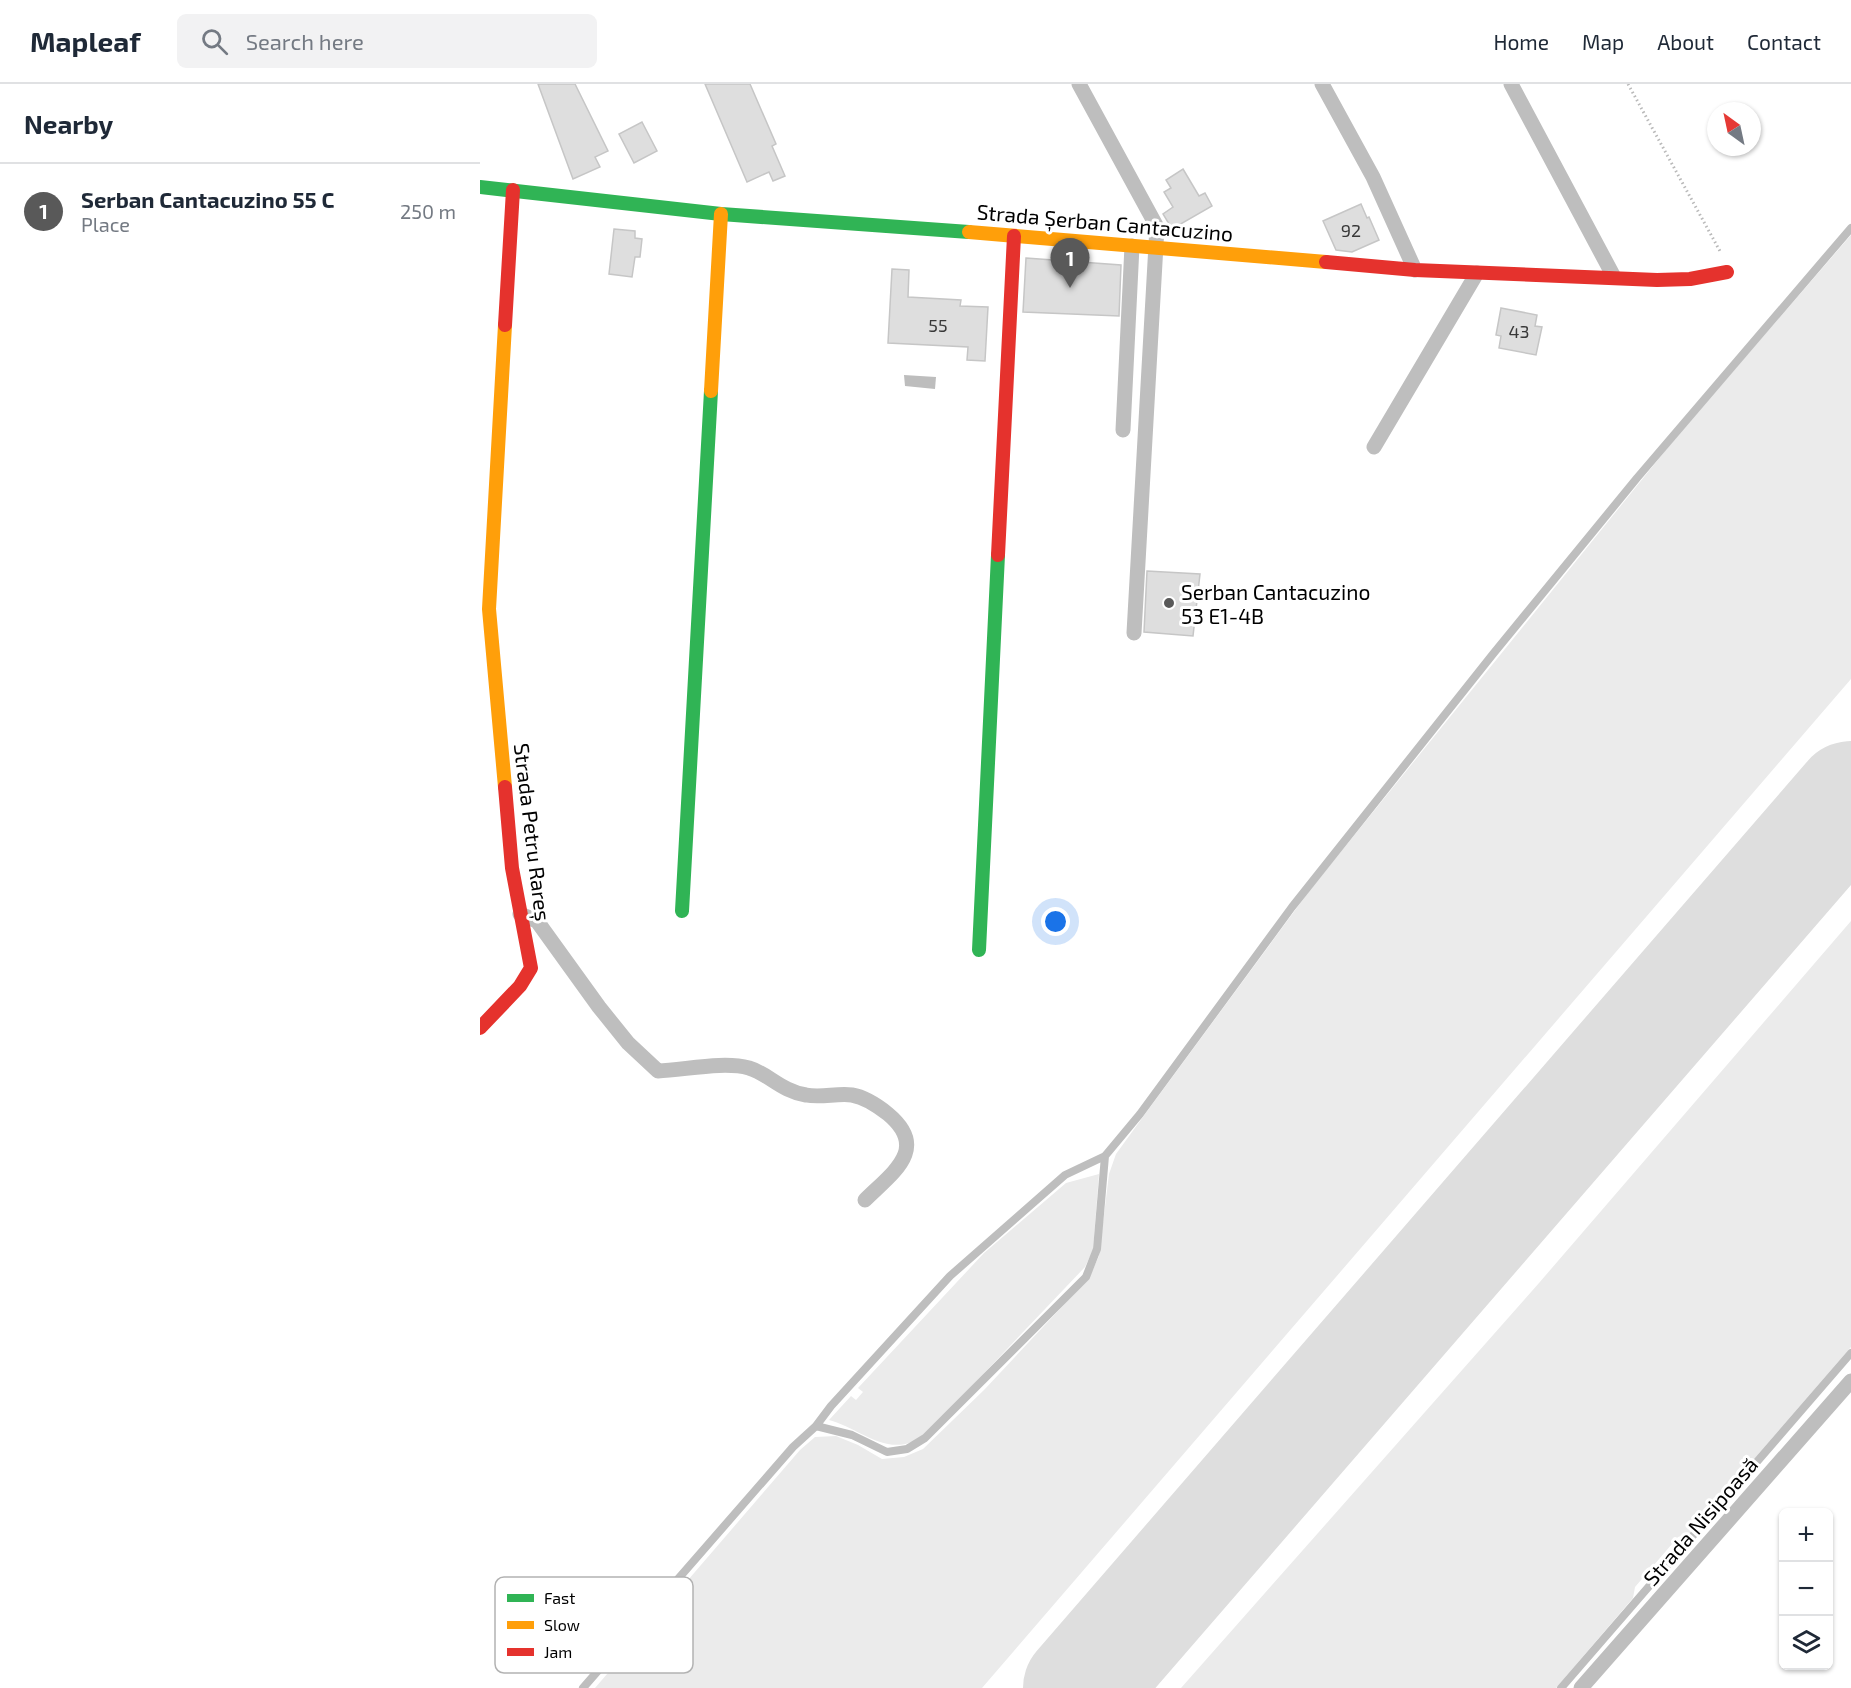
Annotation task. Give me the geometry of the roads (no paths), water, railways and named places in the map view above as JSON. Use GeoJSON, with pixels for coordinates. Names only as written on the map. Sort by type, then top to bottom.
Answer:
{"type":"FeatureCollection","features":[{"type":"Feature","properties":{"kind":"street"},"geometry":{"type":"LineString","coordinates":[[1079,84],[1157,227],[1134,633]]}},
{"type":"Feature","properties":{"kind":"street"},"geometry":{"type":"LineString","coordinates":[[1322,84],[1373,177],[1415,270]]}},
{"type":"Feature","properties":{"kind":"street"},"geometry":{"type":"LineString","coordinates":[[1511,84],[1614,277]]}},
{"type":"Feature","properties":{"kind":"street","name":"Strada Șerban Cantacuzino"},"geometry":{"type":"LineString","coordinates":[[480,187],[721,214],[864,222],[1415,270],[1657,280],[1689,279],[1727,272]]}},
{"type":"Feature","properties":{"kind":"street","name":"Strada Petru Rareș"},"geometry":{"type":"LineString","coordinates":[[480,1028],[520,986],[531,968],[512,868],[489,609],[513,190]]}},
{"type":"Feature","properties":{"kind":"street"},"geometry":{"type":"LineString","coordinates":[[682,911],[721,214]]}},
{"type":"Feature","properties":{"kind":"street"},"geometry":{"type":"LineString","coordinates":[[979,950],[1014,236]]}},
{"type":"Feature","properties":{"kind":"street"},"geometry":{"type":"LineString","coordinates":[[1123,430],[1132,246]]}},
{"type":"Feature","properties":{"kind":"street"},"geometry":{"type":"LineString","coordinates":[[1374,447],[1477,273]]}},
{"type":"Feature","properties":{"kind":"street"},"geometry":{"type":"LineString","coordinates":[[520,914],[537,921],[606,1016],[628,1043],[658,1071],[736,1065],[752,1069],[783,1088],[805,1095],[826,1097],[852,1095],[878,1106],[897,1122],[906,1136],[908,1149],[902,1163],[865,1200]]}},
{"type":"Feature","properties":{"kind":"street","name":"Strada Nisipoasă"},"geometry":{"type":"LineString","coordinates":[[1581,1688],[1851,1381]]}},
{"type":"Feature","properties":{"kind":"lane"},"geometry":{"type":"LineString","coordinates":[[680,1577],[793,1447],[816,1426],[831,1406],[950,1276],[1065,1175],[1105,1156],[1147,1104],[1292,907],[1493,654],[1637,478],[1851,228]]}},
{"type":"Feature","properties":{"kind":"lane"},"geometry":{"type":"LineString","coordinates":[[816,1426],[852,1435],[887,1452],[907,1449],[925,1438],[1086,1277],[1097,1249],[1105,1156]]}},
{"type":"Feature","properties":{"kind":"lane"},"geometry":{"type":"LineString","coordinates":[[1562,1688],[1851,1353]]}},
{"type":"Feature","properties":{"kind":"lane"},"geometry":{"type":"LineString","coordinates":[[583,1688],[596,1673]]}},
{"type":"Feature","properties":{"kind":"place","name":"Serban Cantacuzino 55 C"},"geometry":{"type":"Point","coordinates":[1070,288]}},
{"type":"Feature","properties":{"kind":"place","name":"Serban Cantacuzino 53 E1-4B"},"geometry":{"type":"Point","coordinates":[1169,603]}}]}
